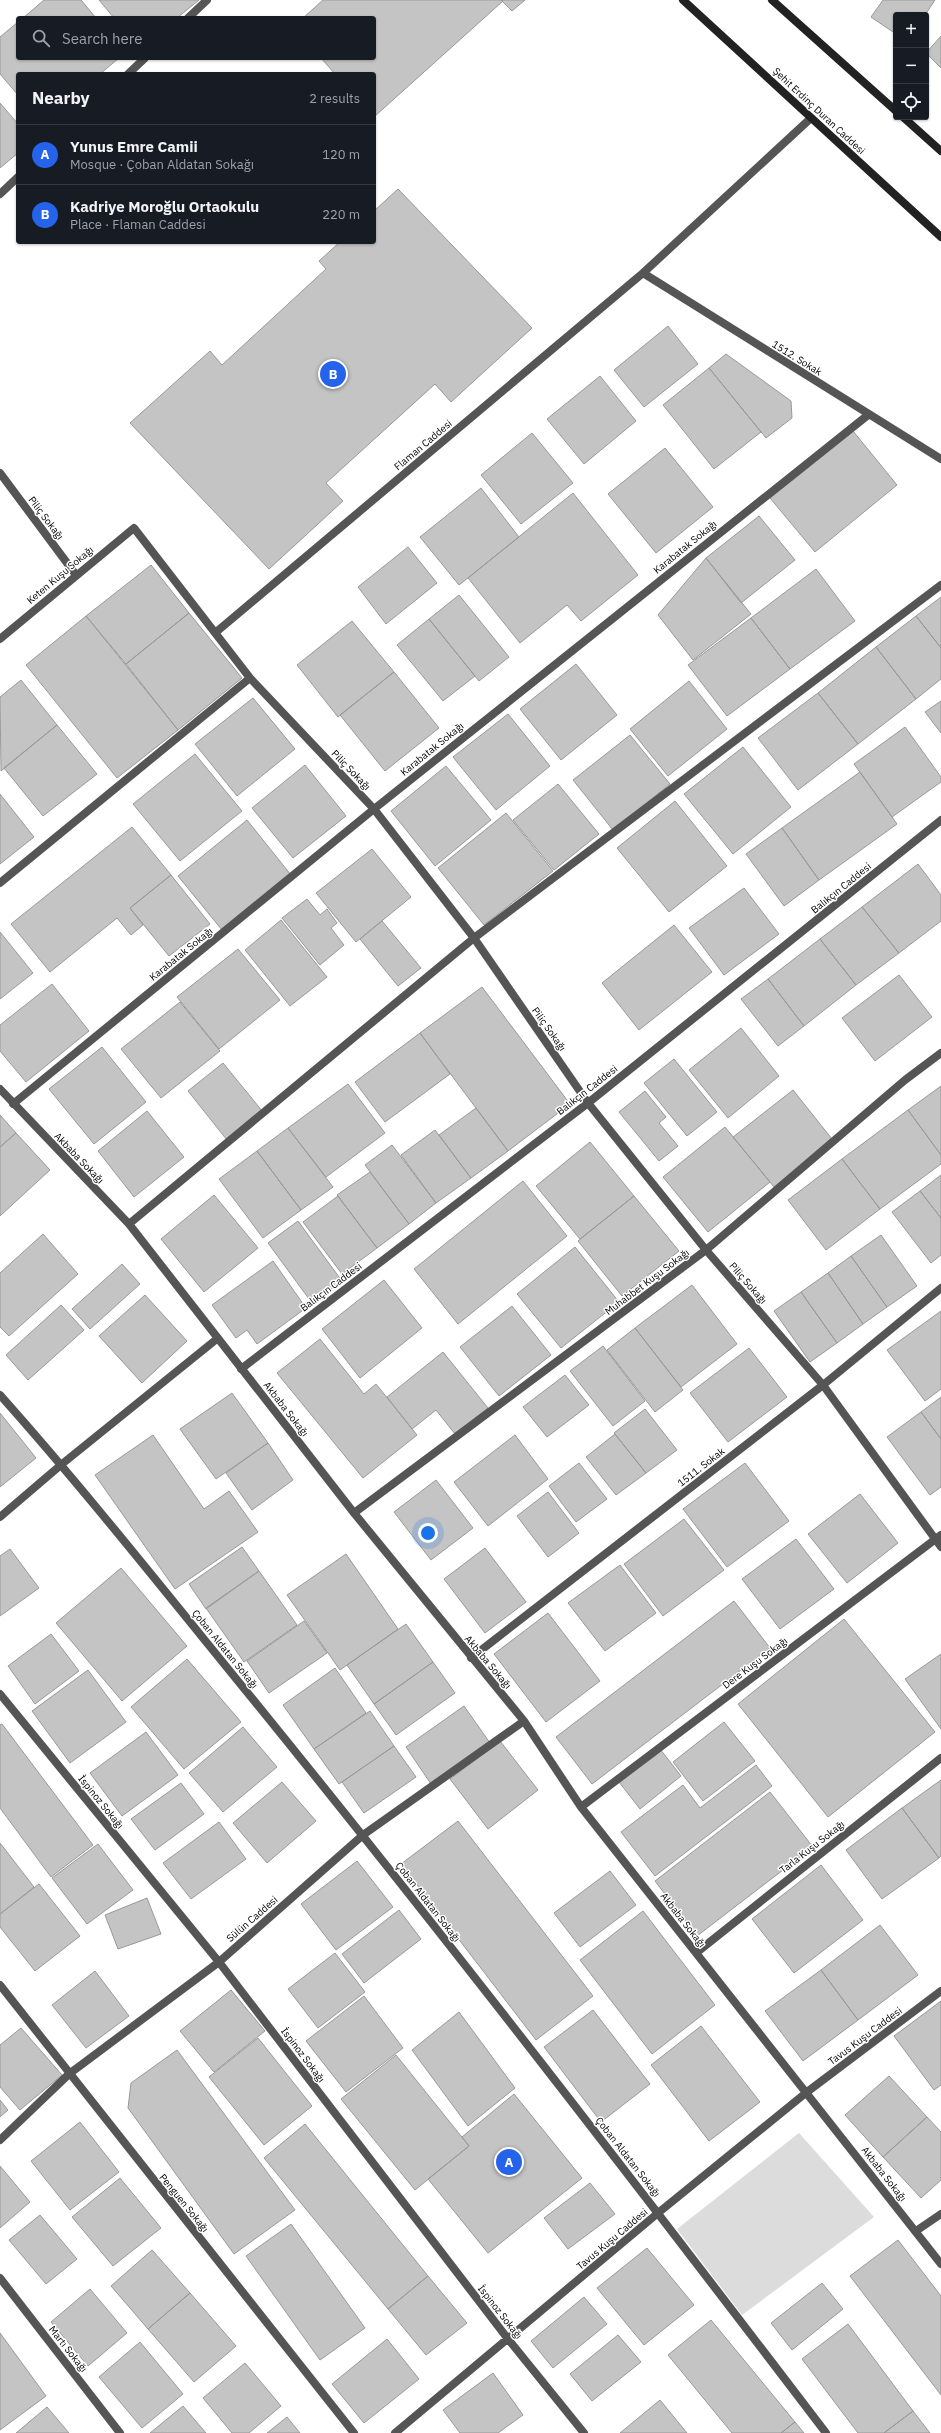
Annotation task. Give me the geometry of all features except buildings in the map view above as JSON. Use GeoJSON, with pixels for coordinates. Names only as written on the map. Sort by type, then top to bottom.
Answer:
{"type":"FeatureCollection","features":[{"type":"Feature","properties":{"kind":"main road","name":"Şehit Erdinç Duran Caddesi"},"geometry":{"type":"LineString","coordinates":[[683,0],[941,237]]}},
{"type":"Feature","properties":{"kind":"main road"},"geometry":{"type":"LineString","coordinates":[[772,0],[893,108]]}},
{"type":"Feature","properties":{"kind":"main road"},"geometry":{"type":"LineString","coordinates":[[906,120],[941,151]]}},
{"type":"Feature","properties":{"kind":"street"},"geometry":{"type":"LineString","coordinates":[[190,16],[207,0]]}},
{"type":"Feature","properties":{"kind":"street"},"geometry":{"type":"LineString","coordinates":[[130,72],[143,60]]}},
{"type":"Feature","properties":{"kind":"street","name":"Flaman Caddesi"},"geometry":{"type":"LineString","coordinates":[[215,633],[643,273],[811,118]]}},
{"type":"Feature","properties":{"kind":"street"},"geometry":{"type":"LineString","coordinates":[[0,194],[16,179]]}},
{"type":"Feature","properties":{"kind":"street","name":"1512. Sokak"},"geometry":{"type":"LineString","coordinates":[[643,273],[868,415],[941,459]]}},
{"type":"Feature","properties":{"kind":"street","name":"Karabatak Sokağı"},"geometry":{"type":"LineString","coordinates":[[13,1104],[374,809],[868,415]]}},
{"type":"Feature","properties":{"kind":"street","name":"Piliç Sokağı"},"geometry":{"type":"LineString","coordinates":[[0,473],[76,575]]}},
{"type":"Feature","properties":{"kind":"street","name":"Piliç Sokağı"},"geometry":{"type":"LineString","coordinates":[[134,528],[250,678],[374,809],[474,938],[588,1103],[706,1250],[822,1385],[938,1537],[941,1547]]}},
{"type":"Feature","properties":{"kind":"street","name":"Keten Kuşu Sokağı"},"geometry":{"type":"LineString","coordinates":[[0,639],[134,528]]}},
{"type":"Feature","properties":{"kind":"street"},"geometry":{"type":"LineString","coordinates":[[129,1224],[474,938],[941,585]]}},
{"type":"Feature","properties":{"kind":"street"},"geometry":{"type":"LineString","coordinates":[[0,883],[250,678]]}},
{"type":"Feature","properties":{"kind":"street","name":"Balıkçın Caddesi"},"geometry":{"type":"LineString","coordinates":[[241,1369],[588,1103],[941,820]]}},
{"type":"Feature","properties":{"kind":"street","name":"Muhabbet Kuşu Sokağı"},"geometry":{"type":"LineString","coordinates":[[354,1513],[706,1250],[905,1080],[941,1053]]}},
{"type":"Feature","properties":{"kind":"street","name":"Akbaba Sokağı"},"geometry":{"type":"LineString","coordinates":[[0,1089],[129,1224],[354,1513],[524,1721],[581,1806],[941,2264]]}},
{"type":"Feature","properties":{"kind":"street","name":"1511. Sokak"},"geometry":{"type":"LineString","coordinates":[[471,1658],[822,1385],[941,1288]]}},
{"type":"Feature","properties":{"kind":"street"},"geometry":{"type":"LineString","coordinates":[[0,1517],[62,1464],[218,1338]]}},
{"type":"Feature","properties":{"kind":"street","name":"Çoban Aldatan Sokağı"},"geometry":{"type":"LineString","coordinates":[[0,1395],[62,1464],[363,1834],[658,2213],[826,2433]]}},
{"type":"Feature","properties":{"kind":"street","name":"Dere Kuşu Sokağı"},"geometry":{"type":"LineString","coordinates":[[581,1806],[938,1537]]}},
{"type":"Feature","properties":{"kind":"street","name":"İspinoz Sokağı"},"geometry":{"type":"LineString","coordinates":[[0,1694],[219,1962],[508,2339],[584,2433]]}},
{"type":"Feature","properties":{"kind":"street","name":"Sülün Caddesi"},"geometry":{"type":"LineString","coordinates":[[0,2140],[69,2074],[219,1962],[363,1834],[524,1721]]}},
{"type":"Feature","properties":{"kind":"street","name":"Tarla Kuşu Sokağı"},"geometry":{"type":"LineString","coordinates":[[696,1953],[941,1758]]}},
{"type":"Feature","properties":{"kind":"street","name":"Penguen Sokağı"},"geometry":{"type":"LineString","coordinates":[[0,1985],[354,2433]]}},
{"type":"Feature","properties":{"kind":"street","name":"Tavus Kuşu Caddesi"},"geometry":{"type":"LineString","coordinates":[[395,2433],[658,2213],[807,2092],[941,1991]]}},
{"type":"Feature","properties":{"kind":"street"},"geometry":{"type":"LineString","coordinates":[[916,2231],[941,2214]]}},
{"type":"Feature","properties":{"kind":"street","name":"Martı Sokağı"},"geometry":{"type":"LineString","coordinates":[[0,2278],[120,2433]]}},
{"type":"Feature","properties":{"kind":"shaded area"},"geometry":{"type":"Polygon","coordinates":[[[799,2133],[874,2217],[742,2315],[677,2229],[799,2133]]]}},
{"type":"Feature","properties":{"kind":"place","name":"Kadriye Moroğlu Ortaokulu"},"geometry":{"type":"Point","coordinates":[333,374]}},
{"type":"Feature","properties":{"kind":"place","name":"Yunus Emre Camii"},"geometry":{"type":"Point","coordinates":[509,2162]}}]}
